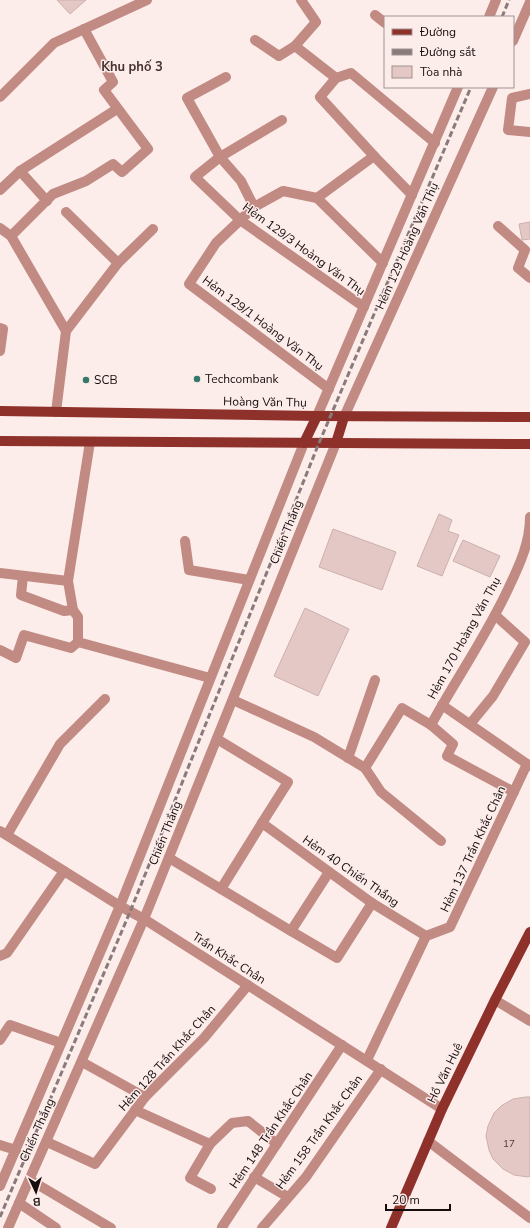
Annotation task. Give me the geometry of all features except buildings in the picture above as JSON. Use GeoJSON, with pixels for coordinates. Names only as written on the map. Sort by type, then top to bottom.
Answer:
{"type":"FeatureCollection","features":[{"type":"Feature","properties":{"kind":"main road","name":"Hoàng Văn Thụ"},"geometry":{"type":"LineString","coordinates":[[0,411],[317,416],[530,417]]}},
{"type":"Feature","properties":{"kind":"main road"},"geometry":{"type":"LineString","coordinates":[[304,443],[317,416]]}},
{"type":"Feature","properties":{"kind":"main road"},"geometry":{"type":"LineString","coordinates":[[336,443],[344,416]]}},
{"type":"Feature","properties":{"kind":"main road"},"geometry":{"type":"LineString","coordinates":[[0,441],[530,444]]}},
{"type":"Feature","properties":{"kind":"main road","name":"Hồ Văn Huê"},"geometry":{"type":"LineString","coordinates":[[391,1228],[442,1109],[494,1000],[530,932]]}},
{"type":"Feature","properties":{"kind":"street"},"geometry":{"type":"LineString","coordinates":[[0,97],[54,44],[147,0]]}},
{"type":"Feature","properties":{"kind":"street"},"geometry":{"type":"LineString","coordinates":[[255,40],[279,56],[295,46],[316,22],[301,0]]}},
{"type":"Feature","properties":{"kind":"street"},"geometry":{"type":"LineString","coordinates":[[489,16],[496,0]]}},
{"type":"Feature","properties":{"kind":"street"},"geometry":{"type":"LineString","coordinates":[[514,39],[530,2]]}},
{"type":"Feature","properties":{"kind":"street"},"geometry":{"type":"LineString","coordinates":[[375,15],[384,22]]}},
{"type":"Feature","properties":{"kind":"street"},"geometry":{"type":"LineString","coordinates":[[11,236],[54,194],[86,181],[112,164],[122,172],[148,149],[104,90],[113,82],[84,29]]}},
{"type":"Feature","properties":{"kind":"street"},"geometry":{"type":"LineString","coordinates":[[295,46],[336,78]]}},
{"type":"Feature","properties":{"kind":"street"},"geometry":{"type":"LineString","coordinates":[[412,195],[320,97],[336,78],[351,73],[435,144]]}},
{"type":"Feature","properties":{"kind":"street"},"geometry":{"type":"LineString","coordinates":[[226,77],[187,98],[220,157],[241,181],[254,207]]}},
{"type":"Feature","properties":{"kind":"street","name":"Hẻm 129 Hoàng Văn Thụ"},"geometry":{"type":"LineString","coordinates":[[317,416],[435,144],[458,88]]}},
{"type":"Feature","properties":{"kind":"street","name":"Hẻm 129 Hoàng Văn Thụ"},"geometry":{"type":"LineString","coordinates":[[344,416],[493,88]]}},
{"type":"Feature","properties":{"kind":"street"},"geometry":{"type":"LineString","coordinates":[[530,94],[512,98],[508,130],[530,132]]}},
{"type":"Feature","properties":{"kind":"street"},"geometry":{"type":"LineString","coordinates":[[0,190],[20,171],[118,109]]}},
{"type":"Feature","properties":{"kind":"street"},"geometry":{"type":"LineString","coordinates":[[220,157],[282,120]]}},
{"type":"Feature","properties":{"kind":"street"},"geometry":{"type":"LineString","coordinates":[[317,198],[374,156]]}},
{"type":"Feature","properties":{"kind":"street","name":"Hẻm 129/3 Hoàng Văn Thụ"},"geometry":{"type":"LineString","coordinates":[[220,157],[195,176],[240,220],[364,307]]}},
{"type":"Feature","properties":{"kind":"street"},"geometry":{"type":"LineString","coordinates":[[20,171],[47,201]]}},
{"type":"Feature","properties":{"kind":"street"},"geometry":{"type":"LineString","coordinates":[[240,220],[254,207],[283,191],[317,198],[383,263]]}},
{"type":"Feature","properties":{"kind":"street"},"geometry":{"type":"LineString","coordinates":[[66,212],[118,263]]}},
{"type":"Feature","properties":{"kind":"street","name":"Hẻm 129/1 Hoàng Văn Thụ"},"geometry":{"type":"LineString","coordinates":[[240,220],[216,243],[189,284],[329,389]]}},
{"type":"Feature","properties":{"kind":"street"},"geometry":{"type":"LineString","coordinates":[[498,226],[525,250],[518,268],[530,278]]}},
{"type":"Feature","properties":{"kind":"street"},"geometry":{"type":"LineString","coordinates":[[0,228],[11,236],[66,331]]}},
{"type":"Feature","properties":{"kind":"street"},"geometry":{"type":"LineString","coordinates":[[56,412],[66,331],[118,263],[153,229]]}},
{"type":"Feature","properties":{"kind":"street"},"geometry":{"type":"LineString","coordinates":[[0,328],[3,329],[0,351]]}},
{"type":"Feature","properties":{"kind":"street"},"geometry":{"type":"LineString","coordinates":[[0,650],[16,658],[24,635],[72,648],[78,642],[78,617],[73,610],[68,581],[90,442]]}},
{"type":"Feature","properties":{"kind":"street","name":"Chiến Thắng"},"geometry":{"type":"LineString","coordinates":[[0,1186],[120,906],[304,443]]}},
{"type":"Feature","properties":{"kind":"street","name":"Chiến Thắng"},"geometry":{"type":"LineString","coordinates":[[8,1228],[144,919],[336,443]]}},
{"type":"Feature","properties":{"kind":"street","name":"Hẻm 170 Hoàng Văn Thụ"},"geometry":{"type":"LineString","coordinates":[[431,725],[526,560],[530,517]]}},
{"type":"Feature","properties":{"kind":"street"},"geometry":{"type":"LineString","coordinates":[[185,542],[189,570],[249,580]]}},
{"type":"Feature","properties":{"kind":"street"},"geometry":{"type":"LineString","coordinates":[[0,573],[68,581]]}},
{"type":"Feature","properties":{"kind":"street"},"geometry":{"type":"LineString","coordinates":[[23,576],[21,594],[64,611],[73,610]]}},
{"type":"Feature","properties":{"kind":"street"},"geometry":{"type":"LineString","coordinates":[[470,724],[493,696],[528,640],[495,615]]}},
{"type":"Feature","properties":{"kind":"street"},"geometry":{"type":"LineString","coordinates":[[78,642],[210,678]]}},
{"type":"Feature","properties":{"kind":"street"},"geometry":{"type":"LineString","coordinates":[[348,758],[375,680]]}},
{"type":"Feature","properties":{"kind":"street"},"geometry":{"type":"LineString","coordinates":[[4,833],[60,744],[105,699]]}},
{"type":"Feature","properties":{"kind":"street"},"geometry":{"type":"LineString","coordinates":[[233,700],[314,737],[365,768],[381,792],[441,841]]}},
{"type":"Feature","properties":{"kind":"street"},"geometry":{"type":"LineString","coordinates":[[442,704],[529,765]]}},
{"type":"Feature","properties":{"kind":"street"},"geometry":{"type":"LineString","coordinates":[[365,768],[402,708],[431,725],[453,744],[446,756],[514,792]]}},
{"type":"Feature","properties":{"kind":"street"},"geometry":{"type":"LineString","coordinates":[[217,739],[288,782],[221,889]]}},
{"type":"Feature","properties":{"kind":"street","name":"Hẻm 137 Trần Khắc Chân"},"geometry":{"type":"LineString","coordinates":[[426,936],[450,927],[514,792],[529,765]]}},
{"type":"Feature","properties":{"kind":"street","name":"Hẻm 40 Chiến Thắng"},"geometry":{"type":"LineString","coordinates":[[262,823],[372,903],[426,936]]}},
{"type":"Feature","properties":{"kind":"street","name":"Trần Khắc Chân"},"geometry":{"type":"LineString","coordinates":[[4,833],[120,906],[144,919],[442,1109]]}},
{"type":"Feature","properties":{"kind":"street"},"geometry":{"type":"LineString","coordinates":[[169,858],[337,958],[372,903]]}},
{"type":"Feature","properties":{"kind":"street"},"geometry":{"type":"LineString","coordinates":[[0,956],[7,953],[64,871]]}},
{"type":"Feature","properties":{"kind":"street"},"geometry":{"type":"LineString","coordinates":[[291,931],[329,872]]}},
{"type":"Feature","properties":{"kind":"street"},"geometry":{"type":"LineString","coordinates":[[366,1060],[426,936]]}},
{"type":"Feature","properties":{"kind":"street","name":"Hẻm 128 Trần Khắc Chân"},"geometry":{"type":"LineString","coordinates":[[47,1142],[94,1164],[145,1097],[204,1038],[248,985]]}},
{"type":"Feature","properties":{"kind":"street"},"geometry":{"type":"LineString","coordinates":[[494,1000],[530,1021]]}},
{"type":"Feature","properties":{"kind":"street"},"geometry":{"type":"LineString","coordinates":[[0,1040],[10,1025],[61,1043]]}},
{"type":"Feature","properties":{"kind":"street","name":"Hẻm 148 Trần Khắc Chân"},"geometry":{"type":"LineString","coordinates":[[223,1228],[222,1227],[342,1045]]}},
{"type":"Feature","properties":{"kind":"street"},"geometry":{"type":"LineString","coordinates":[[82,1062],[145,1097]]}},
{"type":"Feature","properties":{"kind":"street","name":"Hẻm 158 Trần Khắc Chân"},"geometry":{"type":"LineString","coordinates":[[262,1228],[306,1177],[381,1069]]}},
{"type":"Feature","properties":{"kind":"street"},"geometry":{"type":"LineString","coordinates":[[135,1110],[210,1144]]}},
{"type":"Feature","properties":{"kind":"street"},"geometry":{"type":"LineString","coordinates":[[211,1189],[190,1178],[210,1144],[232,1122],[248,1121],[277,1144]]}},
{"type":"Feature","properties":{"kind":"street"},"geometry":{"type":"LineString","coordinates":[[428,1141],[530,1218]]}},
{"type":"Feature","properties":{"kind":"street"},"geometry":{"type":"LineString","coordinates":[[0,1145],[16,1150]]}},
{"type":"Feature","properties":{"kind":"street"},"geometry":{"type":"LineString","coordinates":[[254,1178],[288,1197]]}},
{"type":"Feature","properties":{"kind":"street"},"geometry":{"type":"LineString","coordinates":[[30,1180],[111,1228]]}},
{"type":"Feature","properties":{"kind":"street"},"geometry":{"type":"LineString","coordinates":[[19,1203],[56,1228]]}},
{"type":"Feature","properties":{"kind":"railway"},"geometry":{"type":"LineString","coordinates":[[502,16],[509,0]]}},
{"type":"Feature","properties":{"kind":"railway"},"geometry":{"type":"LineString","coordinates":[[0,1217],[130,912],[319,443],[471,88]]}},
{"type":"Feature","properties":{"kind":"place","name":"Techcombank"},"geometry":{"type":"Point","coordinates":[197,379]}},
{"type":"Feature","properties":{"kind":"place","name":"SCB"},"geometry":{"type":"Point","coordinates":[86,380]}},
{"type":"Feature","properties":{"kind":"district","name":"Khu phố 3"},"geometry":{"type":"Point","coordinates":[132,66]}}]}
